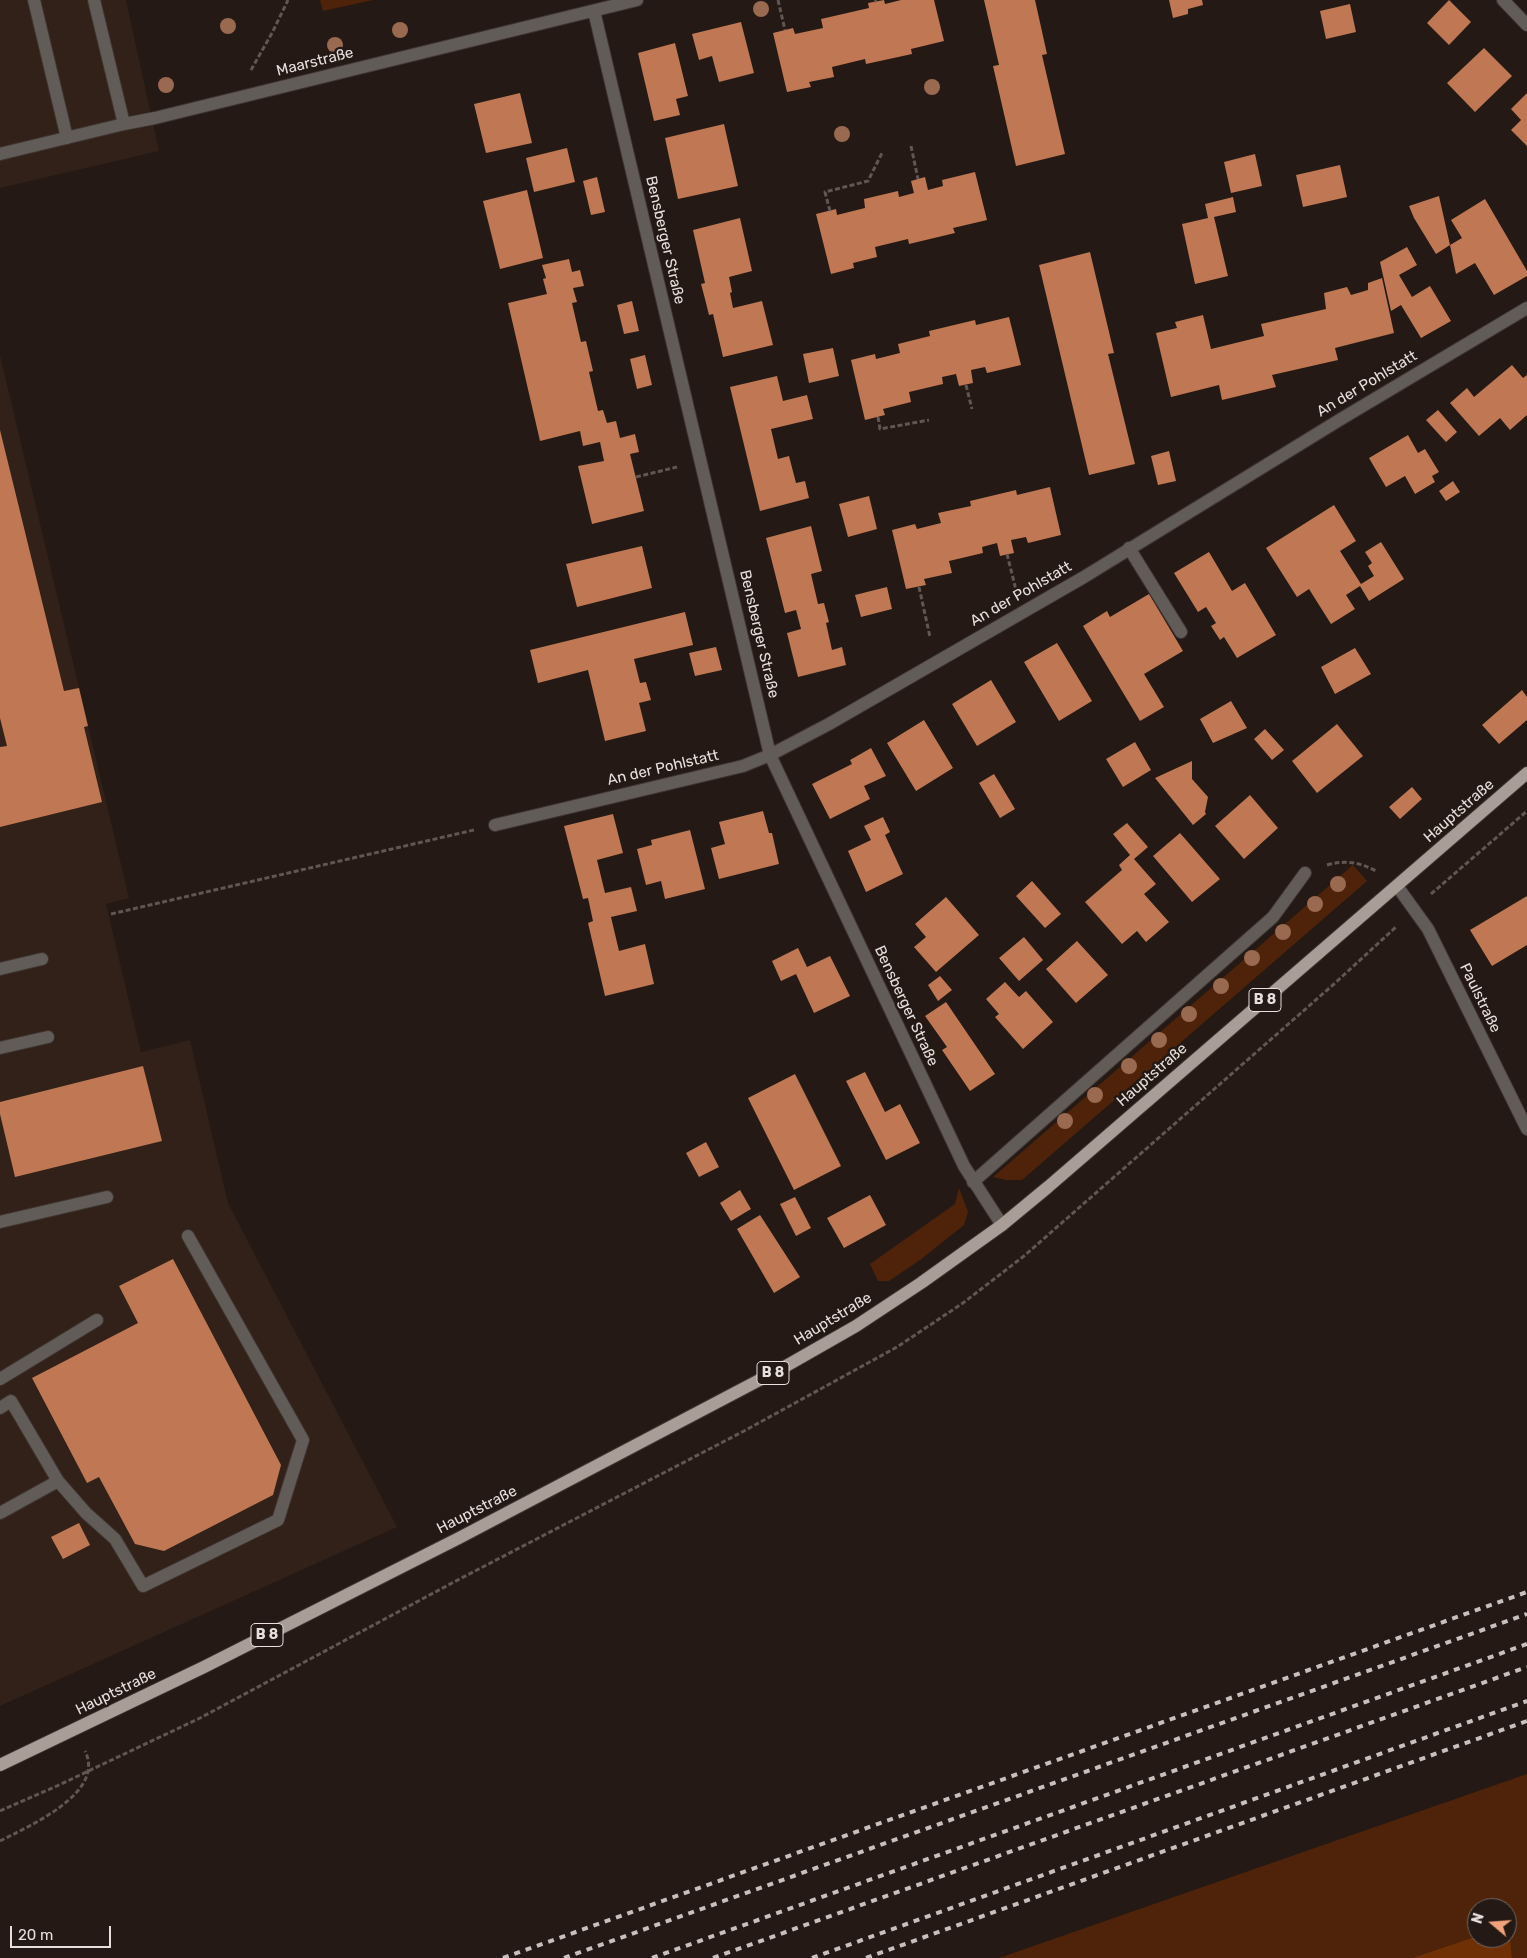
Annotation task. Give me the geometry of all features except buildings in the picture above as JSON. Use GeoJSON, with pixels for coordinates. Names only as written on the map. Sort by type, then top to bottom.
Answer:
{"type":"FeatureCollection","features":[{"type":"Feature","properties":{"kind":"main road","name":"Hauptstraße"},"geometry":{"type":"LineString","coordinates":[[0,1765],[204,1667],[460,1538],[786,1366],[856,1326],[921,1284],[1002,1225],[1527,773]]}},
{"type":"Feature","properties":{"kind":"street"},"geometry":{"type":"LineString","coordinates":[[34,0],[67,138]]}},
{"type":"Feature","properties":{"kind":"street"},"geometry":{"type":"LineString","coordinates":[[94,0],[124,124]]}},
{"type":"Feature","properties":{"kind":"street","name":"Maarstraße"},"geometry":{"type":"LineString","coordinates":[[0,154],[235,99],[637,0]]}},
{"type":"Feature","properties":{"kind":"street"},"geometry":{"type":"LineString","coordinates":[[1503,0],[1527,25]]}},
{"type":"Feature","properties":{"kind":"street","name":"Bensberger Straße"},"geometry":{"type":"LineString","coordinates":[[594,11],[770,755],[973,1182],[1002,1225]]}},
{"type":"Feature","properties":{"kind":"street","name":"An der Pohlstatt"},"geometry":{"type":"LineString","coordinates":[[496,825],[743,766],[770,755],[829,724],[1021,613],[1527,308]]}},
{"type":"Feature","properties":{"kind":"street"},"geometry":{"type":"LineString","coordinates":[[1129,548],[1181,632]]}},
{"type":"Feature","properties":{"kind":"street"},"geometry":{"type":"LineString","coordinates":[[973,1182],[1273,917],[1305,873]]}},
{"type":"Feature","properties":{"kind":"street","name":"Paulstraße"},"geometry":{"type":"LineString","coordinates":[[1397,886],[1428,929],[1527,1129]]}},
{"type":"Feature","properties":{"kind":"street"},"geometry":{"type":"LineString","coordinates":[[0,969],[42,959]]}},
{"type":"Feature","properties":{"kind":"street"},"geometry":{"type":"LineString","coordinates":[[0,1048],[48,1037]]}},
{"type":"Feature","properties":{"kind":"street"},"geometry":{"type":"LineString","coordinates":[[0,1222],[107,1197]]}},
{"type":"Feature","properties":{"kind":"street"},"geometry":{"type":"LineString","coordinates":[[0,1408],[11,1401],[58,1481],[86,1513],[115,1539],[143,1586],[278,1520],[303,1440],[188,1236]]}},
{"type":"Feature","properties":{"kind":"street"},"geometry":{"type":"LineString","coordinates":[[0,1379],[97,1320]]}},
{"type":"Feature","properties":{"kind":"street"},"geometry":{"type":"LineString","coordinates":[[0,1512],[58,1481]]}},
{"type":"Feature","properties":{"kind":"path"},"geometry":{"type":"LineString","coordinates":[[235,99],[288,0]]}},
{"type":"Feature","properties":{"kind":"path"},"geometry":{"type":"LineString","coordinates":[[778,0],[785,30]]}},
{"type":"Feature","properties":{"kind":"path"},"geometry":{"type":"LineString","coordinates":[[911,146],[918,179]]}},
{"type":"Feature","properties":{"kind":"path"},"geometry":{"type":"LineString","coordinates":[[830,211],[825,192],[868,181],[882,152]]}},
{"type":"Feature","properties":{"kind":"path"},"geometry":{"type":"LineString","coordinates":[[966,385],[972,409]]}},
{"type":"Feature","properties":{"kind":"path"},"geometry":{"type":"LineString","coordinates":[[878,417],[880,429],[929,420]]}},
{"type":"Feature","properties":{"kind":"path"},"geometry":{"type":"LineString","coordinates":[[636,477],[701,462]]}},
{"type":"Feature","properties":{"kind":"path"},"geometry":{"type":"LineString","coordinates":[[1007,554],[1021,613]]}},
{"type":"Feature","properties":{"kind":"path"},"geometry":{"type":"LineString","coordinates":[[919,587],[936,662]]}},
{"type":"Feature","properties":{"kind":"path"},"geometry":{"type":"LineString","coordinates":[[111,914],[496,825]]}},
{"type":"Feature","properties":{"kind":"path"},"geometry":{"type":"LineString","coordinates":[[1305,873],[1340,861],[1351,862],[1363,864],[1397,886]]}},
{"type":"Feature","properties":{"kind":"path"},"geometry":{"type":"LineString","coordinates":[[0,1841],[47,1815],[68,1801],[82,1788],[89,1771],[88,1756],[75,1730]]}},
{"type":"Feature","properties":{"kind":"shaded area"},"geometry":{"type":"Polygon","coordinates":[[[0,0],[126,0],[159,151],[0,188],[0,0]]]}},
{"type":"Feature","properties":{"kind":"shaded area"},"geometry":{"type":"Polygon","coordinates":[[[320,0],[373,0],[323,11],[320,0]]]}},
{"type":"Feature","properties":{"kind":"shaded area"},"geometry":{"type":"Polygon","coordinates":[[[0,355],[129,898],[106,904],[141,1052],[190,1040],[228,1203],[397,1527],[0,1706],[0,355]]]}},
{"type":"Feature","properties":{"kind":"shaded area"},"geometry":{"type":"Polygon","coordinates":[[[1353,865],[1367,881],[1022,1180],[1006,1180],[993,1177],[1353,865]]]}},
{"type":"Feature","properties":{"kind":"shaded area"},"geometry":{"type":"Polygon","coordinates":[[[959,1188],[968,1212],[964,1225],[920,1260],[889,1281],[878,1281],[870,1264],[955,1204],[959,1188]]]}},
{"type":"Feature","properties":{"kind":"shaded area"},"geometry":{"type":"Polygon","coordinates":[[[1527,1774],[1527,1958],[1512,1958],[1511,1948],[1517,1948],[1517,1898],[1467,1898],[1467,1939],[1412,1958],[999,1958],[1527,1774]]]}},
{"type":"Feature","properties":{"kind":"shaded area"},"geometry":{"type":"Polygon","coordinates":[[[1467,1939],[1467,1948],[1511,1948],[1512,1958],[1412,1958],[1467,1939]]]}},
{"type":"Feature","properties":{"kind":"railway"},"geometry":{"type":"LineString","coordinates":[[503,1958],[1527,1592]]}},
{"type":"Feature","properties":{"kind":"railway"},"geometry":{"type":"LineString","coordinates":[[564,1958],[1527,1614]]}},
{"type":"Feature","properties":{"kind":"railway"},"geometry":{"type":"LineString","coordinates":[[652,1958],[1527,1644]]}},
{"type":"Feature","properties":{"kind":"railway"},"geometry":{"type":"LineString","coordinates":[[713,1958],[1527,1667]]}},
{"type":"Feature","properties":{"kind":"railway"},"geometry":{"type":"LineString","coordinates":[[812,1958],[1527,1701]]}},
{"type":"Feature","properties":{"kind":"railway"},"geometry":{"type":"LineString","coordinates":[[866,1958],[1527,1721]]}}]}
